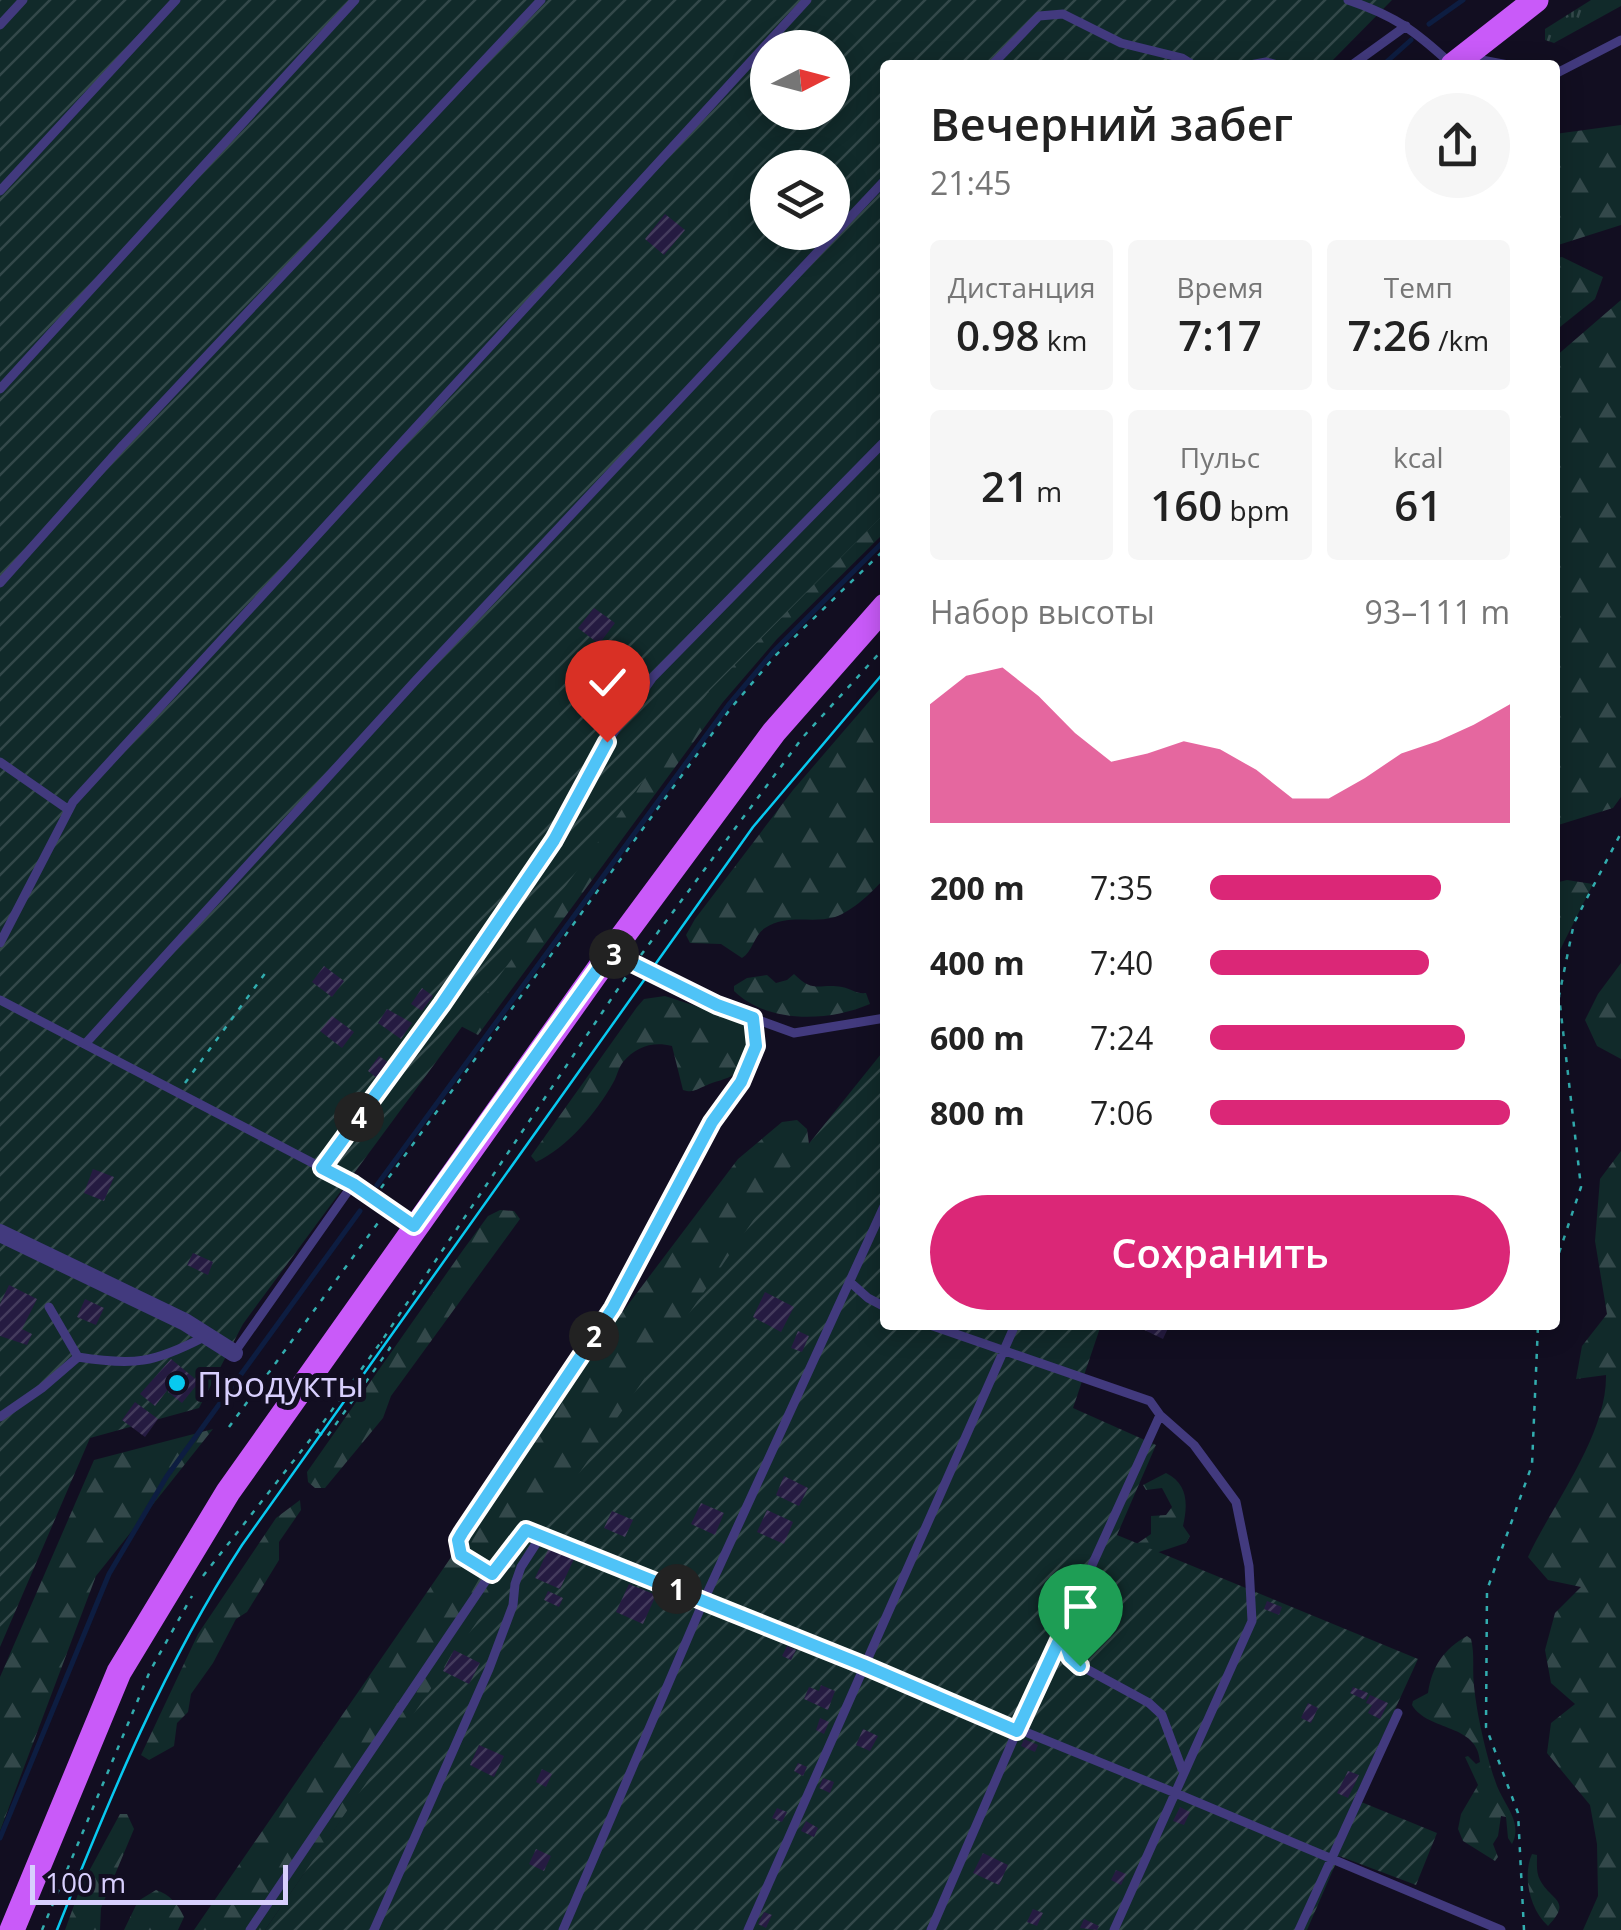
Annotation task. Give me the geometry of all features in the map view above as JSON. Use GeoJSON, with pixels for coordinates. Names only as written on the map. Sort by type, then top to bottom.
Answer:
{"type":"FeatureCollection","features":[{"type":"Feature","properties":{"kind":"main road"},"geometry":{"type":"LineString","coordinates":[[1459,60],[1536,0]]}},
{"type":"Feature","properties":{"kind":"main road"},"geometry":{"type":"LineString","coordinates":[[12,1930],[120,1672],[228,1492],[610,952],[774,732],[880,612]]}},
{"type":"Feature","properties":{"kind":"street"},"geometry":{"type":"LineString","coordinates":[[0,1233],[185,1322],[234,1353]]}},
{"type":"Feature","properties":{"kind":"lane"},"geometry":{"type":"LineString","coordinates":[[0,25],[23,0]]}},
{"type":"Feature","properties":{"kind":"lane"},"geometry":{"type":"LineString","coordinates":[[0,191],[176,0]]}},
{"type":"Feature","properties":{"kind":"lane"},"geometry":{"type":"LineString","coordinates":[[0,388],[355,0]]}},
{"type":"Feature","properties":{"kind":"lane"},"geometry":{"type":"LineString","coordinates":[[0,584],[122,445],[541,0]]}},
{"type":"Feature","properties":{"kind":"lane"},"geometry":{"type":"LineString","coordinates":[[0,943],[72,802],[807,0]]}},
{"type":"Feature","properties":{"kind":"lane"},"geometry":{"type":"LineString","coordinates":[[1348,0],[1390,14],[1453,60]]}},
{"type":"Feature","properties":{"kind":"lane"},"geometry":{"type":"LineString","coordinates":[[997,60],[1039,16],[1064,14],[1121,43],[1185,60]]}},
{"type":"Feature","properties":{"kind":"lane"},"geometry":{"type":"LineString","coordinates":[[1359,60],[1406,26]]}},
{"type":"Feature","properties":{"kind":"lane"},"geometry":{"type":"LineString","coordinates":[[1560,71],[1621,40]]}},
{"type":"Feature","properties":{"kind":"lane"},"geometry":{"type":"LineString","coordinates":[[86,1043],[417,679],[880,185]]}},
{"type":"Feature","properties":{"kind":"lane"},"geometry":{"type":"LineString","coordinates":[[322,1168],[442,1004],[554,840],[607,742],[653,677],[880,446]]}},
{"type":"Feature","properties":{"kind":"lane"},"geometry":{"type":"LineString","coordinates":[[0,762],[69,810]]}},
{"type":"Feature","properties":{"kind":"lane"},"geometry":{"type":"LineString","coordinates":[[610,952],[717,1005],[794,1033],[880,1019]]}},
{"type":"Feature","properties":{"kind":"lane"},"geometry":{"type":"LineString","coordinates":[[0,1000],[353,1184],[414,1226]]}},
{"type":"Feature","properties":{"kind":"lane"},"geometry":{"type":"LineString","coordinates":[[234,1353],[353,1184]]}},
{"type":"Feature","properties":{"kind":"lane"},"geometry":{"type":"LineString","coordinates":[[562,1930],[704,1600],[880,1215]]}},
{"type":"Feature","properties":{"kind":"lane"},"geometry":{"type":"LineString","coordinates":[[850,1282],[880,1304]]}},
{"type":"Feature","properties":{"kind":"lane"},"geometry":{"type":"LineString","coordinates":[[48,1307],[78,1357],[109,1362],[146,1361],[165,1357],[206,1335]]}},
{"type":"Feature","properties":{"kind":"lane"},"geometry":{"type":"LineString","coordinates":[[944,1330],[1150,1401],[1160,1416],[1194,1445],[1233,1496],[1248,1566],[1252,1621],[1114,1930]]}},
{"type":"Feature","properties":{"kind":"lane"},"geometry":{"type":"LineString","coordinates":[[748,1930],[1013,1330]]}},
{"type":"Feature","properties":{"kind":"lane"},"geometry":{"type":"LineString","coordinates":[[0,1417],[78,1357]]}},
{"type":"Feature","properties":{"kind":"lane"},"geometry":{"type":"LineString","coordinates":[[931,1930],[1160,1416]]}},
{"type":"Feature","properties":{"kind":"lane"},"geometry":{"type":"LineString","coordinates":[[250,1930],[526,1530],[1173,1792],[1484,1927],[1502,1930]]}},
{"type":"Feature","properties":{"kind":"lane"},"geometry":{"type":"LineString","coordinates":[[374,1930],[489,1669],[513,1606],[522,1567],[541,1536]]}},
{"type":"Feature","properties":{"kind":"lane"},"geometry":{"type":"LineString","coordinates":[[1062,1634],[1070,1657],[1080,1666],[1149,1703],[1162,1716],[1182,1771]]}},
{"type":"Feature","properties":{"kind":"lane"},"geometry":{"type":"LineString","coordinates":[[1299,1930],[1398,1713]]}},
{"type":"Feature","properties":{"kind":"path"},"geometry":{"type":"LineString","coordinates":[[374,1197],[732,708],[776,655],[880,555]]}},
{"type":"Feature","properties":{"kind":"path"},"geometry":{"type":"LineString","coordinates":[[200,1580],[317,1431],[380,1342],[634,965],[803,737],[880,652]]}},
{"type":"Feature","properties":{"kind":"path"},"geometry":{"type":"LineString","coordinates":[[1560,987],[1574,922],[1621,833]]}},
{"type":"Feature","properties":{"kind":"path"},"geometry":{"type":"LineString","coordinates":[[178,1092],[270,968]]}},
{"type":"Feature","properties":{"kind":"path"},"geometry":{"type":"LineString","coordinates":[[1560,1013],[1580,1187],[1560,1249]]}},
{"type":"Feature","properties":{"kind":"path"},"geometry":{"type":"LineString","coordinates":[[492,1574],[461,1555],[458,1540],[613,1308],[704,1137],[741,1082],[756,1046],[753,1018]]}},
{"type":"Feature","properties":{"kind":"path"},"geometry":{"type":"LineString","coordinates":[[229,1427],[390,1207]]}},
{"type":"Feature","properties":{"kind":"path"},"geometry":{"type":"LineString","coordinates":[[1524,1930],[1518,1812],[1486,1727],[1487,1590],[1532,1465],[1538,1330]]}},
{"type":"Feature","properties":{"kind":"path"},"geometry":{"type":"LineString","coordinates":[[317,1431],[326,1438],[390,1348],[380,1342]]}},
{"type":"Feature","properties":{"kind":"path"},"geometry":{"type":"LineString","coordinates":[[42,1930],[150,1672],[192,1595]]}},
{"type":"Feature","properties":{"kind":"green space"},"geometry":{"type":"Polygon","coordinates":[[[0,0],[1392,0],[1333,60],[880,60],[880,518],[710,690],[243,1324],[199,1408],[90,1438],[0,1647],[0,0]]]}},
{"type":"Feature","properties":{"kind":"green space"},"geometry":{"type":"Polygon","coordinates":[[[1591,0],[1621,0],[1621,6],[1554,43],[1545,40],[1545,29],[1591,0]]]}},
{"type":"Feature","properties":{"kind":"green space"},"geometry":{"type":"Polygon","coordinates":[[[1621,125],[1621,225],[1560,244],[1560,133],[1621,125]]]}},
{"type":"Feature","properties":{"kind":"green space"},"geometry":{"type":"Polygon","coordinates":[[[1560,257],[1603,277],[1595,299],[1560,327],[1560,257]]]}},
{"type":"Feature","properties":{"kind":"green space"},"geometry":{"type":"Polygon","coordinates":[[[1621,300],[1621,797],[1613,808],[1560,824],[1560,353],[1621,300]]]}},
{"type":"Feature","properties":{"kind":"green space"},"geometry":{"type":"Polygon","coordinates":[[[880,456],[880,537],[777,639],[723,702],[478,1035],[449,1020],[880,456]]]}},
{"type":"Feature","properties":{"kind":"green space"},"geometry":{"type":"Polygon","coordinates":[[[880,689],[880,883],[862,901],[835,917],[782,921],[765,928],[742,958],[721,944],[690,943],[686,935],[695,919],[793,790],[880,689]]]}},
{"type":"Feature","properties":{"kind":"green space"},"geometry":{"type":"Polygon","coordinates":[[[1560,882],[1593,884],[1560,950],[1560,882]]]}},
{"type":"Feature","properties":{"kind":"green space"},"geometry":{"type":"Polygon","coordinates":[[[1621,963],[1621,1059],[1597,1046],[1585,1020],[1621,963]]]}},
{"type":"Feature","properties":{"kind":"green space"},"geometry":{"type":"Polygon","coordinates":[[[794,974],[812,986],[866,993],[870,1004],[836,1014],[799,1017],[764,1009],[734,991],[734,986],[747,978],[767,975],[776,983],[794,974]]]}},
{"type":"Feature","properties":{"kind":"green space"},"geometry":{"type":"Polygon","coordinates":[[[665,996],[739,1020],[750,1040],[749,1055],[741,1069],[728,1078],[686,1091],[672,1046],[659,1044],[639,1049],[623,1062],[606,1094],[580,1128],[536,1162],[531,1156],[637,1007],[644,999],[665,996]]]}},
{"type":"Feature","properties":{"kind":"green space"},"geometry":{"type":"Polygon","coordinates":[[[880,1055],[880,1330],[1099,1330],[1073,1408],[1156,1445],[1117,1535],[1418,1659],[1354,1799],[1437,1833],[1416,1885],[1339,1856],[1307,1930],[265,1930],[787,1171],[880,1055]]]}},
{"type":"Feature","properties":{"kind":"green space"},"geometry":{"type":"Polygon","coordinates":[[[797,1120],[807,1129],[809,1144],[265,1930],[194,1930],[596,1347],[738,1159],[782,1122],[797,1120]]]}},
{"type":"Feature","properties":{"kind":"green space"},"geometry":{"type":"Polygon","coordinates":[[[1621,1151],[1621,1930],[1583,1930],[1598,1896],[1597,1844],[1590,1805],[1547,1753],[1551,1723],[1575,1704],[1551,1683],[1545,1650],[1555,1613],[1581,1587],[1548,1580],[1528,1557],[1588,1445],[1604,1398],[1606,1375],[1576,1379],[1582,1346],[1607,1314],[1595,1241],[1600,1179],[1621,1151]]]}},
{"type":"Feature","properties":{"kind":"green space"},"geometry":{"type":"Polygon","coordinates":[[[500,1210],[514,1211],[520,1219],[391,1396],[383,1418],[325,1488],[315,1488],[308,1482],[307,1472],[488,1216],[500,1210]]]}},
{"type":"Feature","properties":{"kind":"green space"},"geometry":{"type":"Polygon","coordinates":[[[213,1429],[96,1576],[0,1831],[0,1677],[94,1460],[213,1429]]]}},
{"type":"Feature","properties":{"kind":"green space"},"geometry":{"type":"Polygon","coordinates":[[[1166,1473],[1182,1489],[1186,1502],[1183,1526],[1190,1536],[1186,1543],[1156,1553],[1135,1545],[1151,1534],[1151,1516],[1166,1515],[1172,1507],[1162,1488],[1146,1490],[1143,1485],[1166,1473]]]}},
{"type":"Feature","properties":{"kind":"green space"},"geometry":{"type":"Polygon","coordinates":[[[300,1500],[301,1510],[279,1542],[279,1560],[247,1612],[236,1619],[191,1694],[188,1712],[177,1723],[174,1746],[149,1760],[141,1755],[198,1634],[276,1518],[300,1500]]]}},
{"type":"Feature","properties":{"kind":"green space"},"geometry":{"type":"Polygon","coordinates":[[[1467,1636],[1472,1645],[1475,1698],[1486,1750],[1515,1829],[1512,1844],[1506,1817],[1501,1816],[1493,1844],[1498,1857],[1495,1861],[1463,1841],[1458,1829],[1461,1814],[1478,1785],[1465,1757],[1476,1764],[1480,1762],[1477,1749],[1471,1740],[1429,1720],[1412,1705],[1428,1693],[1436,1667],[1446,1653],[1467,1636]]]}},
{"type":"Feature","properties":{"kind":"green space"},"geometry":{"type":"Polygon","coordinates":[[[120,1814],[127,1814],[134,1829],[101,1908],[100,1930],[65,1930],[81,1886],[120,1814]]]}},
{"type":"Feature","properties":{"kind":"green space"},"geometry":{"type":"Polygon","coordinates":[[[1532,1854],[1537,1855],[1540,1880],[1558,1901],[1559,1911],[1548,1926],[1536,1911],[1530,1892],[1528,1872],[1532,1854]]]}},
{"type":"Feature","properties":{"kind":"green space"},"geometry":{"type":"Polygon","coordinates":[[[156,1890],[169,1897],[182,1912],[184,1917],[178,1930],[124,1930],[138,1901],[156,1890]]]}},
{"type":"Feature","properties":{"kind":"building"},"geometry":{"type":"Polygon","coordinates":[[[665,214],[685,230],[664,255],[645,239],[665,214]]]}},
{"type":"Feature","properties":{"kind":"building"},"geometry":{"type":"Polygon","coordinates":[[[594,608],[615,623],[599,644],[578,628],[594,608]]]}},
{"type":"Feature","properties":{"kind":"building"},"geometry":{"type":"Polygon","coordinates":[[[624,667],[636,675],[629,685],[617,677],[624,667]]]}},
{"type":"Feature","properties":{"kind":"building"},"geometry":{"type":"Polygon","coordinates":[[[324,966],[344,981],[332,997],[312,982],[324,966]]]}},
{"type":"Feature","properties":{"kind":"building"},"geometry":{"type":"Polygon","coordinates":[[[422,988],[433,996],[422,1011],[411,1004],[422,988]]]}},
{"type":"Feature","properties":{"kind":"building"},"geometry":{"type":"Polygon","coordinates":[[[387,1009],[412,1023],[401,1039],[378,1023],[387,1009]]]}},
{"type":"Feature","properties":{"kind":"building"},"geometry":{"type":"Polygon","coordinates":[[[332,1016],[354,1032],[342,1048],[320,1031],[332,1016]]]}},
{"type":"Feature","properties":{"kind":"building"},"geometry":{"type":"Polygon","coordinates":[[[379,1056],[389,1063],[378,1079],[368,1071],[379,1056]]]}},
{"type":"Feature","properties":{"kind":"building"},"geometry":{"type":"Polygon","coordinates":[[[93,1169],[114,1177],[104,1201],[84,1193],[93,1169]]]}},
{"type":"Feature","properties":{"kind":"building"},"geometry":{"type":"Polygon","coordinates":[[[193,1253],[213,1262],[208,1275],[187,1265],[193,1253]]]}},
{"type":"Feature","properties":{"kind":"building"},"geometry":{"type":"Polygon","coordinates":[[[9,1285],[37,1299],[22,1329],[32,1334],[27,1345],[0,1336],[0,1304],[9,1285]]]}},
{"type":"Feature","properties":{"kind":"building"},"geometry":{"type":"Polygon","coordinates":[[[765,1292],[794,1307],[781,1332],[753,1317],[765,1292]]]}},
{"type":"Feature","properties":{"kind":"building"},"geometry":{"type":"Polygon","coordinates":[[[85,1299],[104,1308],[96,1325],[77,1317],[85,1299]]]}},
{"type":"Feature","properties":{"kind":"building"},"geometry":{"type":"Polygon","coordinates":[[[1144,1330],[1167,1330],[1163,1339],[1144,1330]]]}},
{"type":"Feature","properties":{"kind":"building"},"geometry":{"type":"Polygon","coordinates":[[[798,1331],[809,1336],[802,1352],[791,1348],[798,1331]]]}},
{"type":"Feature","properties":{"kind":"building"},"geometry":{"type":"Polygon","coordinates":[[[171,1359],[199,1382],[182,1403],[168,1392],[169,1388],[155,1406],[140,1394],[171,1359]]]}},
{"type":"Feature","properties":{"kind":"building"},"geometry":{"type":"Polygon","coordinates":[[[135,1402],[158,1419],[145,1437],[122,1420],[135,1402]]]}},
{"type":"Feature","properties":{"kind":"building"},"geometry":{"type":"Polygon","coordinates":[[[784,1476],[808,1488],[799,1506],[776,1495],[784,1476]]]}},
{"type":"Feature","properties":{"kind":"building"},"geometry":{"type":"Polygon","coordinates":[[[701,1503],[724,1513],[715,1535],[691,1524],[701,1503]]]}},
{"type":"Feature","properties":{"kind":"building"},"geometry":{"type":"Polygon","coordinates":[[[767,1510],[793,1522],[784,1544],[757,1532],[767,1510]]]}},
{"type":"Feature","properties":{"kind":"building"},"geometry":{"type":"Polygon","coordinates":[[[612,1511],[633,1520],[625,1537],[604,1528],[612,1511]]]}},
{"type":"Feature","properties":{"kind":"building"},"geometry":{"type":"Polygon","coordinates":[[[549,1548],[574,1559],[560,1589],[535,1578],[549,1548]]]}},
{"type":"Feature","properties":{"kind":"building"},"geometry":{"type":"Polygon","coordinates":[[[629,1584],[656,1595],[643,1624],[616,1612],[629,1584]]]}},
{"type":"Feature","properties":{"kind":"building"},"geometry":{"type":"Polygon","coordinates":[[[548,1591],[563,1598],[559,1607],[544,1600],[548,1591]]]}},
{"type":"Feature","properties":{"kind":"building"},"geometry":{"type":"Polygon","coordinates":[[[1267,1601],[1282,1607],[1279,1615],[1264,1609],[1267,1601]]]}},
{"type":"Feature","properties":{"kind":"building"},"geometry":{"type":"Polygon","coordinates":[[[787,1646],[796,1650],[791,1660],[782,1656],[787,1646]]]}},
{"type":"Feature","properties":{"kind":"building"},"geometry":{"type":"Polygon","coordinates":[[[454,1650],[480,1663],[469,1684],[443,1671],[454,1650]]]}},
{"type":"Feature","properties":{"kind":"building"},"geometry":{"type":"Polygon","coordinates":[[[821,1685],[835,1691],[828,1710],[804,1699],[809,1687],[819,1691],[821,1685]]]}},
{"type":"Feature","properties":{"kind":"building"},"geometry":{"type":"Polygon","coordinates":[[[1353,1687],[1368,1693],[1365,1700],[1350,1693],[1353,1687]]]}},
{"type":"Feature","properties":{"kind":"building"},"geometry":{"type":"Polygon","coordinates":[[[1370,1695],[1388,1703],[1380,1719],[1368,1713],[1372,1705],[1366,1703],[1370,1695]]]}},
{"type":"Feature","properties":{"kind":"building"},"geometry":{"type":"Polygon","coordinates":[[[1308,1703],[1318,1708],[1311,1723],[1301,1718],[1308,1703]]]}},
{"type":"Feature","properties":{"kind":"building"},"geometry":{"type":"Polygon","coordinates":[[[820,1718],[829,1722],[824,1734],[816,1730],[820,1718]]]}},
{"type":"Feature","properties":{"kind":"building"},"geometry":{"type":"Polygon","coordinates":[[[863,1729],[878,1736],[870,1751],[856,1745],[863,1729]]]}},
{"type":"Feature","properties":{"kind":"building"},"geometry":{"type":"Polygon","coordinates":[[[1024,1739],[1038,1745],[1035,1752],[1021,1746],[1024,1739]]]}},
{"type":"Feature","properties":{"kind":"building"},"geometry":{"type":"Polygon","coordinates":[[[479,1745],[504,1756],[494,1777],[470,1765],[479,1745]]]}},
{"type":"Feature","properties":{"kind":"building"},"geometry":{"type":"Polygon","coordinates":[[[798,1763],[807,1767],[803,1776],[794,1771],[798,1763]]]}},
{"type":"Feature","properties":{"kind":"building"},"geometry":{"type":"Polygon","coordinates":[[[542,1769],[552,1774],[546,1787],[536,1782],[542,1769]]]}},
{"type":"Feature","properties":{"kind":"building"},"geometry":{"type":"Polygon","coordinates":[[[1348,1771],[1359,1775],[1348,1798],[1337,1793],[1348,1771]]]}},
{"type":"Feature","properties":{"kind":"building"},"geometry":{"type":"Polygon","coordinates":[[[823,1778],[834,1782],[830,1793],[819,1788],[823,1778]]]}},
{"type":"Feature","properties":{"kind":"building"},"geometry":{"type":"Polygon","coordinates":[[[1180,1807],[1190,1812],[1184,1825],[1173,1821],[1180,1807]]]}},
{"type":"Feature","properties":{"kind":"building"},"geometry":{"type":"Polygon","coordinates":[[[777,1808],[787,1812],[782,1822],[772,1818],[777,1808]]]}},
{"type":"Feature","properties":{"kind":"building"},"geometry":{"type":"Polygon","coordinates":[[[806,1821],[818,1828],[814,1837],[801,1831],[806,1821]]]}},
{"type":"Feature","properties":{"kind":"building"},"geometry":{"type":"Polygon","coordinates":[[[536,1849],[551,1856],[544,1871],[529,1864],[536,1849]]]}},
{"type":"Feature","properties":{"kind":"building"},"geometry":{"type":"Polygon","coordinates":[[[983,1853],[1008,1865],[999,1885],[973,1873],[983,1853]]]}},
{"type":"Feature","properties":{"kind":"building"},"geometry":{"type":"Polygon","coordinates":[[[1116,1870],[1126,1874],[1121,1885],[1111,1880],[1116,1870]]]}},
{"type":"Feature","properties":{"kind":"building"},"geometry":{"type":"Polygon","coordinates":[[[1033,1909],[1043,1913],[1037,1926],[1027,1922],[1033,1909]]]}},
{"type":"Feature","properties":{"kind":"building"},"geometry":{"type":"Polygon","coordinates":[[[764,1912],[772,1915],[766,1928],[758,1924],[764,1912]]]}},
{"type":"Feature","properties":{"kind":"building"},"geometry":{"type":"Polygon","coordinates":[[[1084,1919],[1099,1926],[1097,1930],[1080,1928],[1084,1919]]]}},
{"type":"Feature","properties":{"kind":"waterway"},"geometry":{"type":"LineString","coordinates":[[1429,24],[1463,0]]}},
{"type":"Feature","properties":{"kind":"waterway"},"geometry":{"type":"LineString","coordinates":[[1389,60],[1411,40]]}},
{"type":"Feature","properties":{"kind":"waterway"},"geometry":{"type":"LineString","coordinates":[[377,1185],[730,703],[774,651],[880,545]]}},
{"type":"Feature","properties":{"kind":"waterway"},"geometry":{"type":"LineString","coordinates":[[0,1838],[109,1574],[167,1476],[360,1211]]}},
{"type":"Feature","properties":{"kind":"tram line"},"geometry":{"type":"LineString","coordinates":[[57,1930],[163,1684],[242,1545],[753,827],[880,677]]}},
{"type":"Feature","properties":{"kind":"place","name":"Продукты"},"geometry":{"type":"Point","coordinates":[177,1383]}},
{"type":"Feature","properties":{"kind":"route"},"geometry":{"type":"LineString","coordinates":[[607,742],[554,840],[442,1004],[322,1168],[414,1226],[610,952],[717,1005],[753,1018],[756,1046],[741,1082],[712,1122],[613,1308],[462,1533],[458,1540],[461,1555],[492,1574],[526,1530],[1017,1731],[1062,1634],[1070,1657],[1080,1666]]}}]}
